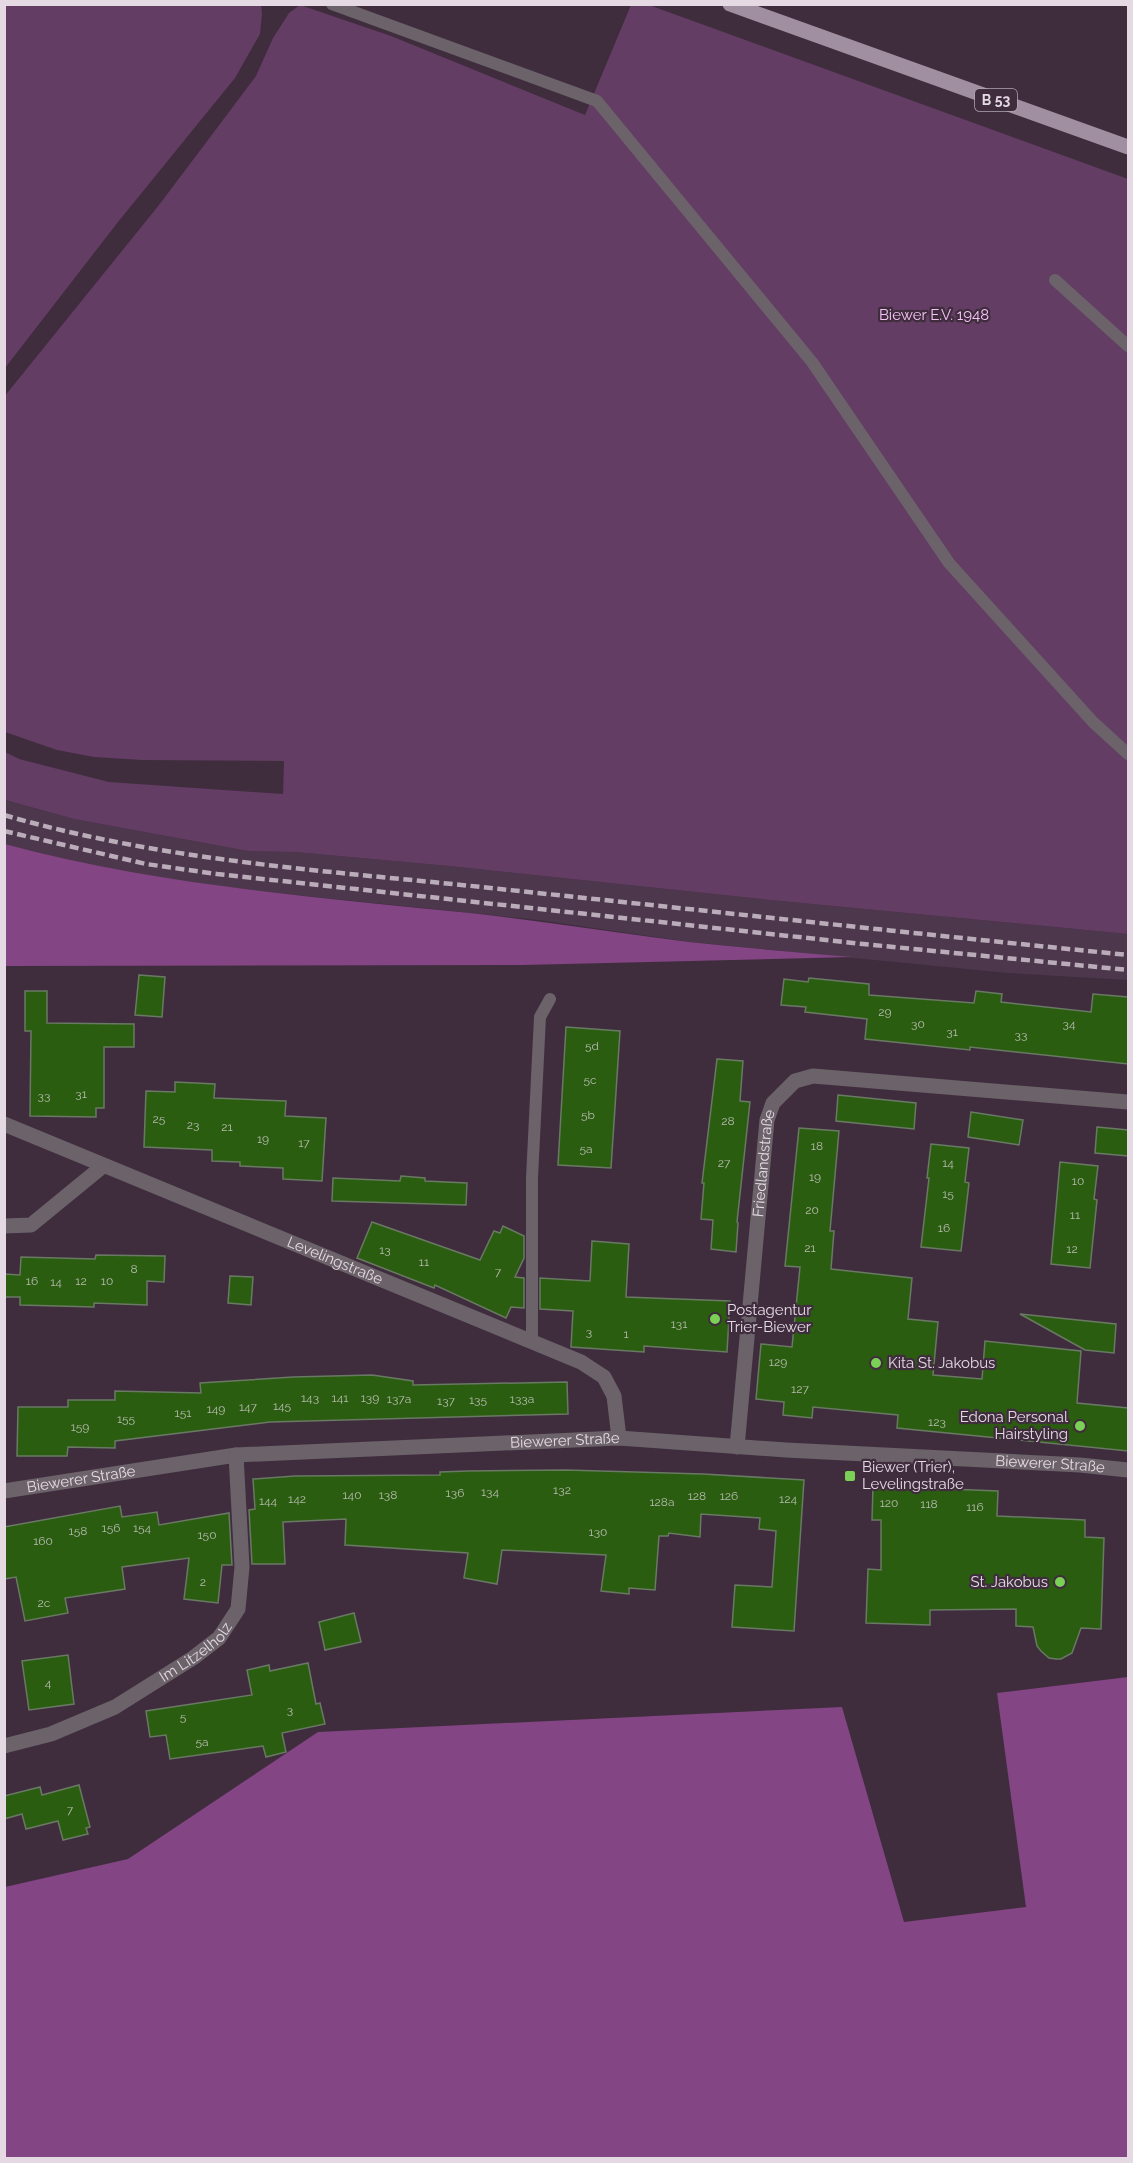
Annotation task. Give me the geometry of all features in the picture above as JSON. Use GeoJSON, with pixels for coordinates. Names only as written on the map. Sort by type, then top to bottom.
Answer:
{"type":"FeatureCollection","features":[{"type":"Feature","properties":{"kind":"main road","name":"B 53"},"geometry":{"type":"LineString","coordinates":[[730,4],[1128,147]]}},
{"type":"Feature","properties":{"kind":"street","name":"Friedlandstraße"},"geometry":{"type":"LineString","coordinates":[[737,1447],[767,1120],[773,1103],[795,1081],[813,1076],[1128,1102]]}},
{"type":"Feature","properties":{"kind":"street","name":"Levelingstraße"},"geometry":{"type":"LineString","coordinates":[[4,1124],[581,1362],[604,1377],[614,1396],[619,1438]]}},
{"type":"Feature","properties":{"kind":"street"},"geometry":{"type":"LineString","coordinates":[[4,1226],[31,1225],[103,1166]]}},
{"type":"Feature","properties":{"kind":"street","name":"Biewerer Straße"},"geometry":{"type":"LineString","coordinates":[[4,1491],[236,1455],[619,1438],[737,1447],[1080,1465],[1128,1470]]}},
{"type":"Feature","properties":{"kind":"street","name":"Im Litzelholz"},"geometry":{"type":"LineString","coordinates":[[4,1746],[51,1734],[115,1707],[193,1658],[219,1638],[238,1609],[242,1567],[236,1455]]}},
{"type":"Feature","properties":{"kind":"lane"},"geometry":{"type":"LineString","coordinates":[[332,4],[597,101],[812,362],[949,563],[1093,722],[1128,754]]}},
{"type":"Feature","properties":{"kind":"lane"},"geometry":{"type":"LineString","coordinates":[[1055,280],[1128,345]]}},
{"type":"Feature","properties":{"kind":"lane"},"geometry":{"type":"LineString","coordinates":[[532,1342],[532,1178],[539,1028],[540,1017],[550,999]]}},
{"type":"Feature","properties":{"kind":"shaded area"},"geometry":{"type":"Polygon","coordinates":[[[4,800],[74,819],[248,851],[295,852],[449,866],[770,900],[1128,934],[1128,980],[1008,973],[690,942],[539,920],[236,889],[148,876],[71,861],[5,844],[4,800]]]}},
{"type":"Feature","properties":{"kind":"shaded area"},"geometry":{"type":"Polygon","coordinates":[[[5,844],[119,870],[236,888],[497,916],[689,942],[852,957],[523,965],[5,966],[5,844]]]}},
{"type":"Feature","properties":{"kind":"shaded area"},"geometry":{"type":"Polygon","coordinates":[[[1128,1677],[1128,2158],[5,2158],[5,1887],[128,1859],[318,1732],[842,1707],[904,1922],[1026,1907],[997,1693],[1128,1677]]]}},
{"type":"Feature","properties":{"kind":"green space"},"geometry":{"type":"Polygon","coordinates":[[[5,4],[261,4],[262,14],[260,34],[235,78],[118,222],[5,368],[5,4]]]}},
{"type":"Feature","properties":{"kind":"green space","name":"Biewer E.V. 1948"},"geometry":{"type":"Polygon","coordinates":[[[300,5],[391,36],[585,115],[631,5],[649,5],[1128,179],[1128,934],[770,900],[449,866],[295,852],[248,851],[74,819],[5,800],[5,752],[19,759],[109,782],[283,794],[284,761],[142,760],[94,757],[57,750],[5,732],[4,397],[159,205],[256,76],[273,38],[289,13],[300,5]]]}},
{"type":"Feature","properties":{"kind":"building"},"geometry":{"type":"Polygon","coordinates":[[[139,975],[165,977],[162,1017],[135,1015],[139,975]]]}},
{"type":"Feature","properties":{"kind":"building"},"geometry":{"type":"Polygon","coordinates":[[[809,978],[869,984],[869,995],[974,1003],[976,991],[1002,994],[1001,1002],[1091,1012],[1093,994],[1128,997],[1128,1064],[970,1047],[970,1050],[865,1039],[867,1019],[805,1012],[806,1007],[781,1005],[784,979],[808,982],[809,978]]]}},
{"type":"Feature","properties":{"kind":"building"},"geometry":{"type":"Polygon","coordinates":[[[25,991],[47,991],[47,1023],[134,1024],[134,1047],[104,1047],[104,1108],[96,1108],[96,1117],[30,1116],[31,1031],[25,1031],[25,991]]]}},
{"type":"Feature","properties":{"kind":"building"},"geometry":{"type":"Polygon","coordinates":[[[566,1027],[620,1031],[611,1168],[558,1165],[566,1027]]]}},
{"type":"Feature","properties":{"kind":"building"},"geometry":{"type":"Polygon","coordinates":[[[717,1059],[743,1061],[740,1101],[750,1102],[736,1252],[711,1249],[713,1220],[701,1219],[704,1183],[702,1183],[717,1059]]]}},
{"type":"Feature","properties":{"kind":"building"},"geometry":{"type":"Polygon","coordinates":[[[175,1082],[215,1084],[214,1098],[286,1101],[285,1116],[326,1118],[322,1181],[283,1179],[283,1168],[240,1166],[240,1162],[212,1161],[212,1150],[144,1147],[146,1091],[175,1092],[175,1082]]]}},
{"type":"Feature","properties":{"kind":"building"},"geometry":{"type":"Polygon","coordinates":[[[838,1095],[916,1103],[914,1129],[836,1121],[838,1095]]]}},
{"type":"Feature","properties":{"kind":"building"},"geometry":{"type":"Polygon","coordinates":[[[971,1112],[1023,1120],[1019,1145],[968,1137],[971,1112]]]}},
{"type":"Feature","properties":{"kind":"building"},"geometry":{"type":"Polygon","coordinates":[[[1097,1127],[1128,1130],[1128,1156],[1095,1153],[1097,1127]]]}},
{"type":"Feature","properties":{"kind":"building"},"geometry":{"type":"Polygon","coordinates":[[[799,1128],[839,1131],[830,1231],[834,1231],[831,1269],[912,1278],[908,1319],[938,1322],[933,1375],[982,1379],[985,1341],[1081,1351],[1077,1403],[1128,1408],[1128,1451],[897,1428],[898,1415],[813,1407],[812,1418],[783,1415],[784,1402],[756,1399],[761,1344],[792,1347],[800,1267],[785,1266],[799,1128]]]}},
{"type":"Feature","properties":{"kind":"building"},"geometry":{"type":"Polygon","coordinates":[[[931,1144],[969,1148],[965,1182],[969,1183],[961,1251],[921,1247],[931,1144]]]}},
{"type":"Feature","properties":{"kind":"building"},"geometry":{"type":"Polygon","coordinates":[[[1060,1162],[1098,1166],[1090,1268],[1051,1264],[1060,1162]]]}},
{"type":"Feature","properties":{"kind":"building"},"geometry":{"type":"Polygon","coordinates":[[[401,1176],[425,1178],[425,1181],[467,1183],[466,1205],[332,1201],[333,1178],[400,1181],[401,1176]]]}},
{"type":"Feature","properties":{"kind":"building"},"geometry":{"type":"Polygon","coordinates":[[[372,1222],[480,1260],[494,1231],[500,1233],[503,1226],[524,1236],[524,1258],[515,1277],[524,1278],[524,1308],[511,1307],[506,1318],[435,1285],[434,1288],[357,1258],[372,1222]]]}},
{"type":"Feature","properties":{"kind":"building"},"geometry":{"type":"Polygon","coordinates":[[[592,1241],[629,1244],[626,1297],[730,1301],[727,1352],[644,1346],[644,1352],[571,1347],[573,1311],[540,1309],[540,1278],[590,1281],[592,1241]]]}},
{"type":"Feature","properties":{"kind":"building"},"geometry":{"type":"Polygon","coordinates":[[[96,1255],[165,1256],[164,1282],[147,1281],[147,1305],[94,1303],[94,1307],[20,1305],[20,1297],[4,1297],[4,1274],[20,1275],[21,1257],[95,1259],[96,1255]]]}},
{"type":"Feature","properties":{"kind":"building"},"geometry":{"type":"Polygon","coordinates":[[[230,1276],[253,1277],[251,1305],[228,1303],[230,1276]]]}},
{"type":"Feature","properties":{"kind":"building"},"geometry":{"type":"Polygon","coordinates":[[[1020,1314],[1116,1324],[1114,1353],[1085,1350],[1020,1314]]]}},
{"type":"Feature","properties":{"kind":"building"},"geometry":{"type":"Polygon","coordinates":[[[372,1375],[413,1381],[413,1385],[567,1382],[568,1414],[270,1422],[115,1441],[115,1448],[68,1447],[67,1456],[17,1456],[18,1407],[68,1407],[68,1400],[115,1400],[115,1391],[201,1393],[200,1383],[372,1375]]]}},
{"type":"Feature","properties":{"kind":"building"},"geometry":{"type":"Polygon","coordinates":[[[566,1470],[804,1480],[794,1631],[732,1627],[735,1585],[772,1587],[776,1531],[759,1529],[760,1518],[701,1514],[700,1537],[669,1533],[668,1536],[659,1536],[655,1590],[629,1588],[629,1594],[601,1591],[606,1555],[502,1550],[497,1584],[464,1578],[468,1553],[345,1545],[346,1519],[283,1522],[285,1564],[252,1564],[249,1510],[255,1509],[253,1479],[295,1476],[440,1475],[440,1472],[468,1471],[566,1470]]]}},
{"type":"Feature","properties":{"kind":"building"},"geometry":{"type":"Polygon","coordinates":[[[873,1486],[998,1491],[997,1516],[1085,1520],[1085,1537],[1104,1538],[1101,1629],[1081,1628],[1072,1653],[1056,1659],[1049,1658],[1037,1646],[1033,1627],[1016,1626],[1016,1609],[930,1610],[930,1625],[866,1623],[868,1569],[881,1570],[881,1520],[872,1520],[873,1486]]]}},
{"type":"Feature","properties":{"kind":"building"},"geometry":{"type":"Polygon","coordinates":[[[120,1506],[122,1517],[157,1512],[159,1525],[229,1513],[232,1565],[222,1565],[218,1603],[184,1599],[189,1558],[122,1567],[125,1589],[65,1598],[68,1613],[25,1621],[16,1577],[4,1579],[4,1527],[120,1506]]]}},
{"type":"Feature","properties":{"kind":"building"},"geometry":{"type":"Polygon","coordinates":[[[354,1613],[361,1642],[325,1650],[319,1622],[354,1613]]]}},
{"type":"Feature","properties":{"kind":"building"},"geometry":{"type":"Polygon","coordinates":[[[68,1655],[74,1704],[29,1710],[22,1661],[68,1655]]]}},
{"type":"Feature","properties":{"kind":"building"},"geometry":{"type":"Polygon","coordinates":[[[308,1663],[316,1704],[320,1703],[325,1724],[282,1733],[286,1752],[266,1757],[263,1746],[170,1759],[166,1735],[150,1737],[146,1711],[252,1695],[247,1670],[269,1665],[270,1671],[308,1663]]]}},
{"type":"Feature","properties":{"kind":"building"},"geometry":{"type":"Polygon","coordinates":[[[79,1785],[90,1827],[86,1828],[88,1834],[63,1840],[58,1821],[26,1829],[22,1814],[4,1819],[4,1796],[40,1787],[42,1795],[79,1785]]]}},
{"type":"Feature","properties":{"kind":"railway"},"geometry":{"type":"LineString","coordinates":[[4,815],[126,844],[250,863],[1128,955]]}},
{"type":"Feature","properties":{"kind":"railway"},"geometry":{"type":"LineString","coordinates":[[4,831],[146,864],[217,874],[863,944],[1128,970]]}},
{"type":"Feature","properties":{"kind":"place","name":"Postagentur Trier-Biewer"},"geometry":{"type":"Point","coordinates":[715,1319]}},
{"type":"Feature","properties":{"kind":"place","name":"Kita St. Jakobus"},"geometry":{"type":"Point","coordinates":[876,1363]}},
{"type":"Feature","properties":{"kind":"place","name":"Edona Personal Hairstyling"},"geometry":{"type":"Point","coordinates":[1080,1426]}},
{"type":"Feature","properties":{"kind":"place","name":"Biewer (Trier), Levelingstraße"},"geometry":{"type":"Point","coordinates":[850,1476]}},
{"type":"Feature","properties":{"kind":"place","name":"St. Jakobus"},"geometry":{"type":"Point","coordinates":[1060,1582]}}]}
